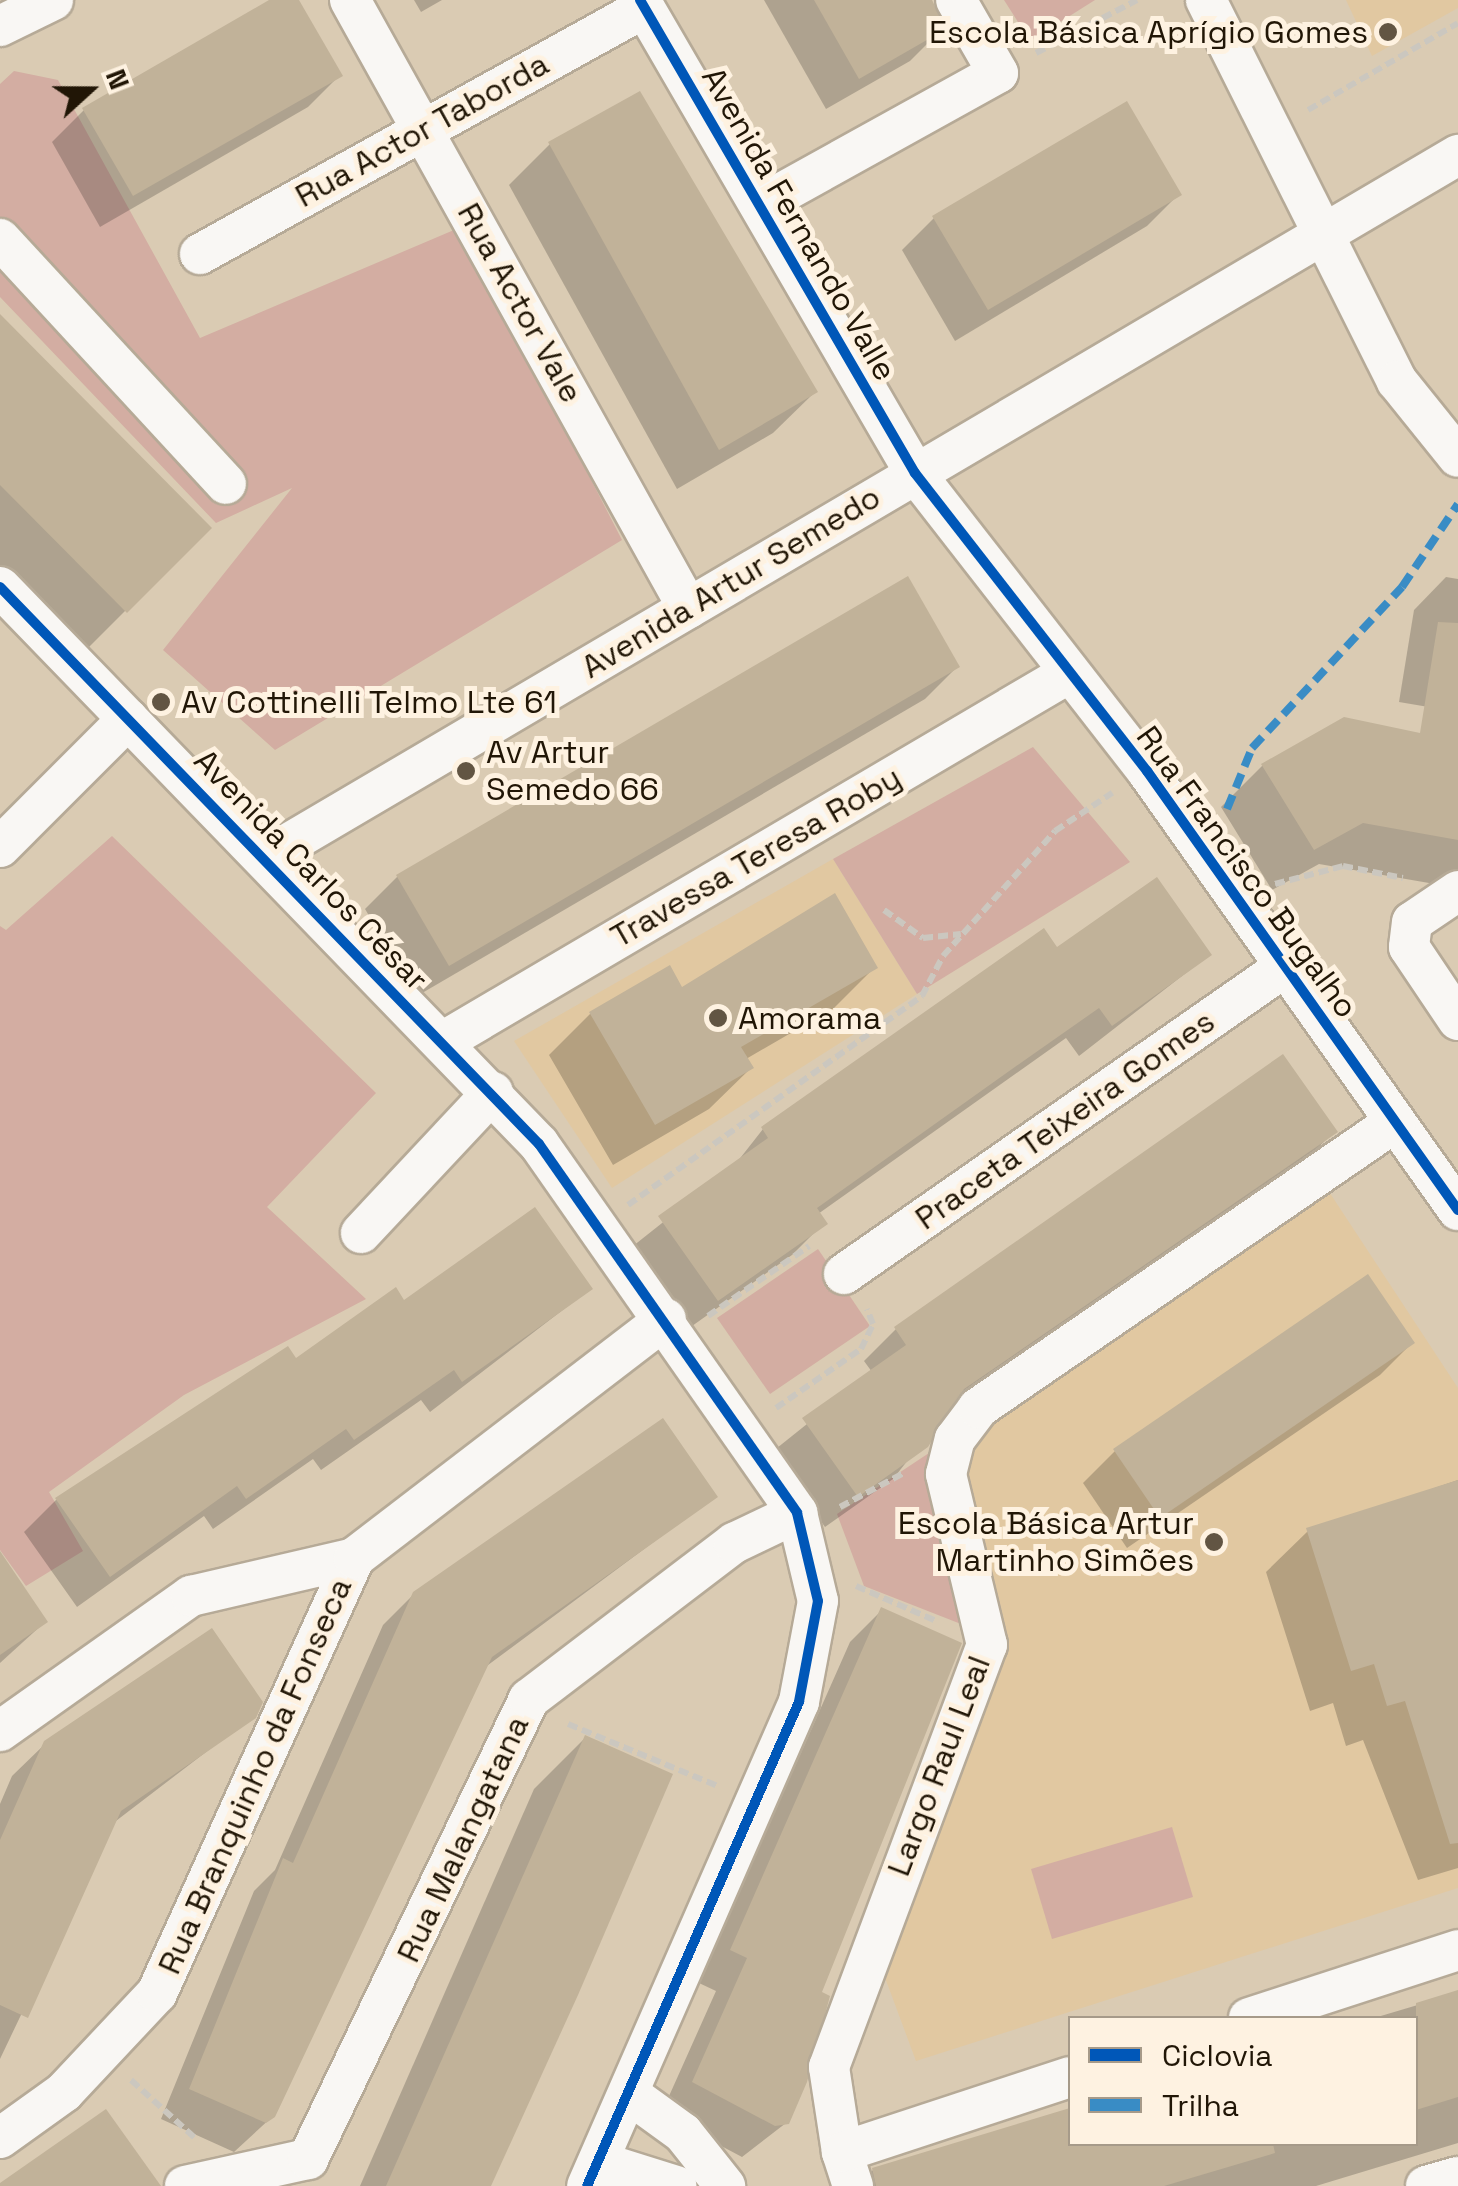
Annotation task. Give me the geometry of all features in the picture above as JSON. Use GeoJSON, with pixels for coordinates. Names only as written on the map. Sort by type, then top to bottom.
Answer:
{"type":"FeatureCollection","features":[{"type":"Feature","properties":{"kind":"street"},"geometry":{"type":"LineString","coordinates":[[0,26],[53,0]]}},
{"type":"Feature","properties":{"kind":"street","name":"Rua Actor Vale"},"geometry":{"type":"LineString","coordinates":[[350,0],[688,608]]}},
{"type":"Feature","properties":{"kind":"street"},"geometry":{"type":"LineString","coordinates":[[760,205],[998,73],[956,0]]}},
{"type":"Feature","properties":{"kind":"street"},"geometry":{"type":"LineString","coordinates":[[1206,0],[1318,236],[1396,381],[1458,456]]}},
{"type":"Feature","properties":{"kind":"street","name":"Rua Actor Taborda"},"geometry":{"type":"LineString","coordinates":[[200,254],[642,4]]}},
{"type":"Feature","properties":{"kind":"street","name":"Avenida Fernando Valle"},"geometry":{"type":"LineString","coordinates":[[642,4],[915,473]]}},
{"type":"Feature","properties":{"kind":"street","name":"Avenida Artur Semedo"},"geometry":{"type":"LineString","coordinates":[[264,858],[1458,155]]}},
{"type":"Feature","properties":{"kind":"street"},"geometry":{"type":"LineString","coordinates":[[0,239],[226,484]]}},
{"type":"Feature","properties":{"kind":"street","name":"Rua Francisco Bugalho"},"geometry":{"type":"LineString","coordinates":[[915,473],[1147,771],[1458,1210]]}},
{"type":"Feature","properties":{"kind":"street","name":"Avenida Carlos César"},"geometry":{"type":"LineString","coordinates":[[0,587],[493,1092],[590,1210],[746,1429],[800,1520],[814,1573],[814,1651],[756,1802],[595,2174]]}},
{"type":"Feature","properties":{"kind":"street","name":"Travessa Teresa Roby"},"geometry":{"type":"LineString","coordinates":[[444,1041],[1069,673]]}},
{"type":"Feature","properties":{"kind":"street"},"geometry":{"type":"LineString","coordinates":[[0,847],[128,719]]}},
{"type":"Feature","properties":{"kind":"street"},"geometry":{"type":"LineString","coordinates":[[1439,886],[1412,922],[1409,935],[1458,1020]]}},
{"type":"Feature","properties":{"kind":"street","name":"Praceta Teixeira Gomes"},"geometry":{"type":"LineString","coordinates":[[844,1274],[1286,966]]}},
{"type":"Feature","properties":{"kind":"street"},"geometry":{"type":"LineString","coordinates":[[361,1233],[493,1092]]}},
{"type":"Feature","properties":{"kind":"street"},"geometry":{"type":"LineString","coordinates":[[955,1439],[978,1408],[1395,1122]]}},
{"type":"Feature","properties":{"kind":"street","name":"Rua Branquinho da Fonseca"},"geometry":{"type":"LineString","coordinates":[[0,2138],[106,2053],[158,1993],[354,1558],[672,1328]]}},
{"type":"Feature","properties":{"kind":"street","name":"Largo Raul Leal"},"geometry":{"type":"LineString","coordinates":[[955,1439],[946,1474],[987,1645],[829,2067],[848,2169],[1068,2078]]}},
{"type":"Feature","properties":{"kind":"street","name":"Rua Malangatana"},"geometry":{"type":"LineString","coordinates":[[184,2186],[308,2159],[526,1706],[552,1675],[734,1543],[800,1520]]}},
{"type":"Feature","properties":{"kind":"street"},"geometry":{"type":"LineString","coordinates":[[0,1731],[191,1596],[354,1558]]}},
{"type":"Feature","properties":{"kind":"street"},"geometry":{"type":"LineString","coordinates":[[1255,2016],[1458,1950]]}},
{"type":"Feature","properties":{"kind":"street"},"geometry":{"type":"LineString","coordinates":[[632,2096],[683,2133],[725,2186]]}},
{"type":"Feature","properties":{"kind":"street"},"geometry":{"type":"LineString","coordinates":[[595,2174],[676,2186]]}},
{"type":"Feature","properties":{"kind":"street"},"geometry":{"type":"LineString","coordinates":[[1426,2186],[1458,2177]]}},
{"type":"Feature","properties":{"kind":"path"},"geometry":{"type":"LineString","coordinates":[[1069,36],[1136,0]]}},
{"type":"Feature","properties":{"kind":"path"},"geometry":{"type":"LineString","coordinates":[[1269,132],[1458,22]]}},
{"type":"Feature","properties":{"kind":"path"},"geometry":{"type":"LineString","coordinates":[[590,1210],[922,996],[962,934],[1066,820],[1147,771]]}},
{"type":"Feature","properties":{"kind":"path"},"geometry":{"type":"LineString","coordinates":[[1240,902],[1326,867],[1439,886]]}},
{"type":"Feature","properties":{"kind":"path"},"geometry":{"type":"LineString","coordinates":[[884,910],[923,938],[962,934]]}},
{"type":"Feature","properties":{"kind":"path"},"geometry":{"type":"LineString","coordinates":[[672,1328],[820,1239]]}},
{"type":"Feature","properties":{"kind":"path"},"geometry":{"type":"LineString","coordinates":[[746,1429],[861,1349],[873,1318],[844,1274]]}},
{"type":"Feature","properties":{"kind":"path"},"geometry":{"type":"LineString","coordinates":[[800,1520],[955,1439]]}},
{"type":"Feature","properties":{"kind":"path"},"geometry":{"type":"LineString","coordinates":[[814,1573],[987,1645]]}},
{"type":"Feature","properties":{"kind":"path"},"geometry":{"type":"LineString","coordinates":[[526,1706],[756,1802]]}},
{"type":"Feature","properties":{"kind":"path"},"geometry":{"type":"LineString","coordinates":[[106,2053],[180,2131],[261,2169]]}},
{"type":"Feature","properties":{"kind":"shaded area"},"geometry":{"type":"Polygon","coordinates":[[[1004,0],[1095,0],[1030,41],[1004,0]]]}},
{"type":"Feature","properties":{"kind":"shaded area","name":"Escola Básica Aprígio Gomes"},"geometry":{"type":"Polygon","coordinates":[[[1346,0],[1458,0],[1458,8],[1372,56],[1346,0]]]}},
{"type":"Feature","properties":{"kind":"shaded area"},"geometry":{"type":"Polygon","coordinates":[[[14,71],[58,80],[200,338],[461,227],[622,540],[275,750],[163,650],[292,488],[216,523],[0,297],[0,84],[14,71]]]}},
{"type":"Feature","properties":{"kind":"shaded area"},"geometry":{"type":"Polygon","coordinates":[[[1033,747],[1130,862],[917,994],[833,859],[1033,747]]]}},
{"type":"Feature","properties":{"kind":"shaded area"},"geometry":{"type":"Polygon","coordinates":[[[112,836],[376,1093],[267,1207],[366,1299],[184,1395],[49,1492],[83,1551],[26,1586],[0,1550],[0,926],[6,930],[112,836]]]}},
{"type":"Feature","properties":{"kind":"shaded area","name":"Amorama"},"geometry":{"type":"Polygon","coordinates":[[[833,859],[917,994],[612,1188],[514,1041],[833,859]]]}},
{"type":"Feature","properties":{"kind":"shaded area","name":"Escola Básica Artur Martinho Simões"},"geometry":{"type":"Polygon","coordinates":[[[1320,1178],[1458,1388],[1458,1888],[916,2061],[871,1940],[987,1645],[955,1439],[1320,1178]]]}},
{"type":"Feature","properties":{"kind":"shaded area"},"geometry":{"type":"Polygon","coordinates":[[[818,1249],[870,1326],[770,1394],[717,1318],[818,1249]]]}},
{"type":"Feature","properties":{"kind":"shaded area"},"geometry":{"type":"Polygon","coordinates":[[[929,1453],[961,1624],[864,1586],[837,1514],[929,1453]]]}},
{"type":"Feature","properties":{"kind":"shaded area"},"geometry":{"type":"Polygon","coordinates":[[[1172,1827],[1193,1897],[1052,1939],[1031,1869],[1172,1827]]]}},
{"type":"Feature","properties":{"kind":"building"},"geometry":{"type":"Polygon","coordinates":[[[269,0],[299,0],[343,76],[133,196],[82,108],[269,0]]]}},
{"type":"Feature","properties":{"kind":"building"},"geometry":{"type":"Polygon","coordinates":[[[814,0],[932,0],[946,29],[859,79],[814,0]]]}},
{"type":"Feature","properties":{"kind":"building"},"geometry":{"type":"Polygon","coordinates":[[[640,91],[818,392],[719,450],[548,142],[640,91]]]}},
{"type":"Feature","properties":{"kind":"building"},"geometry":{"type":"Polygon","coordinates":[[[1127,101],[1182,195],[988,310],[932,216],[1127,101]]]}},
{"type":"Feature","properties":{"kind":"building"},"geometry":{"type":"Polygon","coordinates":[[[0,314],[212,528],[127,613],[0,485],[0,314]]]}},
{"type":"Feature","properties":{"kind":"building"},"geometry":{"type":"Polygon","coordinates":[[[908,576],[960,667],[449,966],[396,875],[908,576]]]}},
{"type":"Feature","properties":{"kind":"building"},"geometry":{"type":"Polygon","coordinates":[[[1438,622],[1458,623],[1458,840],[1363,823],[1314,850],[1261,764],[1344,717],[1420,733],[1438,622]]]}},
{"type":"Feature","properties":{"kind":"building"},"geometry":{"type":"Polygon","coordinates":[[[1157,877],[1212,955],[1112,1026],[1099,1008],[817,1208],[828,1224],[718,1301],[658,1216],[768,1138],[761,1127],[1044,928],[1057,947],[1157,877]]]}},
{"type":"Feature","properties":{"kind":"building"},"geometry":{"type":"Polygon","coordinates":[[[835,893],[878,968],[741,1047],[754,1068],[655,1125],[589,1012],[670,965],[682,987],[835,893]]]}},
{"type":"Feature","properties":{"kind":"building"},"geometry":{"type":"Polygon","coordinates":[[[1283,1054],[1338,1132],[964,1389],[928,1447],[858,1497],[802,1418],[906,1345],[894,1327],[1283,1054]]]}},
{"type":"Feature","properties":{"kind":"building"},"geometry":{"type":"Polygon","coordinates":[[[535,1207],[593,1289],[462,1382],[454,1370],[354,1440],[346,1429],[246,1499],[237,1486],[110,1577],[55,1498],[288,1346],[296,1358],[396,1287],[404,1300],[535,1207]]]}},
{"type":"Feature","properties":{"kind":"building"},"geometry":{"type":"Polygon","coordinates":[[[1368,1274],[1415,1343],[1160,1518],[1113,1449],[1368,1274]]]}},
{"type":"Feature","properties":{"kind":"building"},"geometry":{"type":"Polygon","coordinates":[[[663,1418],[718,1497],[492,1657],[275,2117],[266,2123],[189,2089],[283,1858],[293,1863],[413,1592],[663,1418]]]}},
{"type":"Feature","properties":{"kind":"building"},"geometry":{"type":"Polygon","coordinates":[[[1458,1480],[1458,1843],[1450,1844],[1405,1701],[1387,1706],[1374,1664],[1351,1671],[1306,1528],[1458,1480]]]}},
{"type":"Feature","properties":{"kind":"building"},"geometry":{"type":"Polygon","coordinates":[[[0,1551],[48,1622],[0,1655],[0,1551]]]}},
{"type":"Feature","properties":{"kind":"building"},"geometry":{"type":"Polygon","coordinates":[[[881,1607],[962,1643],[822,1992],[830,1996],[807,2082],[789,2124],[775,2126],[692,2082],[747,1958],[730,1950],[881,1607]]]}},
{"type":"Feature","properties":{"kind":"building"},"geometry":{"type":"Polygon","coordinates":[[[212,1628],[263,1702],[256,1718],[121,1811],[28,2018],[0,2005],[0,1840],[44,1741],[212,1628]]]}},
{"type":"Feature","properties":{"kind":"building"},"geometry":{"type":"Polygon","coordinates":[[[585,1735],[673,1774],[578,1995],[491,2186],[386,2186],[585,1735]]]}},
{"type":"Feature","properties":{"kind":"building"},"geometry":{"type":"Polygon","coordinates":[[[1458,1990],[1458,2097],[1418,2109],[1418,2016],[1416,2003],[1458,1990]]]}},
{"type":"Feature","properties":{"kind":"building"},"geometry":{"type":"Polygon","coordinates":[[[106,2109],[161,2186],[0,2186],[0,2183],[106,2109]]]}},
{"type":"Feature","properties":{"kind":"building"},"geometry":{"type":"Polygon","coordinates":[[[1068,2109],[1068,2146],[1273,2146],[1275,2153],[1164,2186],[876,2186],[872,2168],[1068,2109]]]}},
{"type":"Feature","properties":{"kind":"marked path"},"geometry":{"type":"LineString","coordinates":[[1227,809],[1252,748],[1402,587],[1458,504]]}},
{"type":"Feature","properties":{"kind":"cycle path"},"geometry":{"type":"LineString","coordinates":[[640,0],[915,473],[1147,771],[1458,1210]]}},
{"type":"Feature","properties":{"kind":"cycle path"},"geometry":{"type":"LineString","coordinates":[[0,587],[539,1144],[797,1513],[818,1601],[799,1702],[587,2186]]}},
{"type":"Feature","properties":{"kind":"place","name":"Escola Básica Aprígio Gomes"},"geometry":{"type":"Point","coordinates":[1388,32]}},
{"type":"Feature","properties":{"kind":"place","name":"Av Cottinelli Telmo Lte 61"},"geometry":{"type":"Point","coordinates":[161,702]}},
{"type":"Feature","properties":{"kind":"place","name":"Av Artur Semedo 66"},"geometry":{"type":"Point","coordinates":[466,771]}},
{"type":"Feature","properties":{"kind":"place","name":"Amorama"},"geometry":{"type":"Point","coordinates":[718,1018]}},
{"type":"Feature","properties":{"kind":"place","name":"Escola Básica Artur Martinho Simões"},"geometry":{"type":"Point","coordinates":[1214,1542]}}]}
